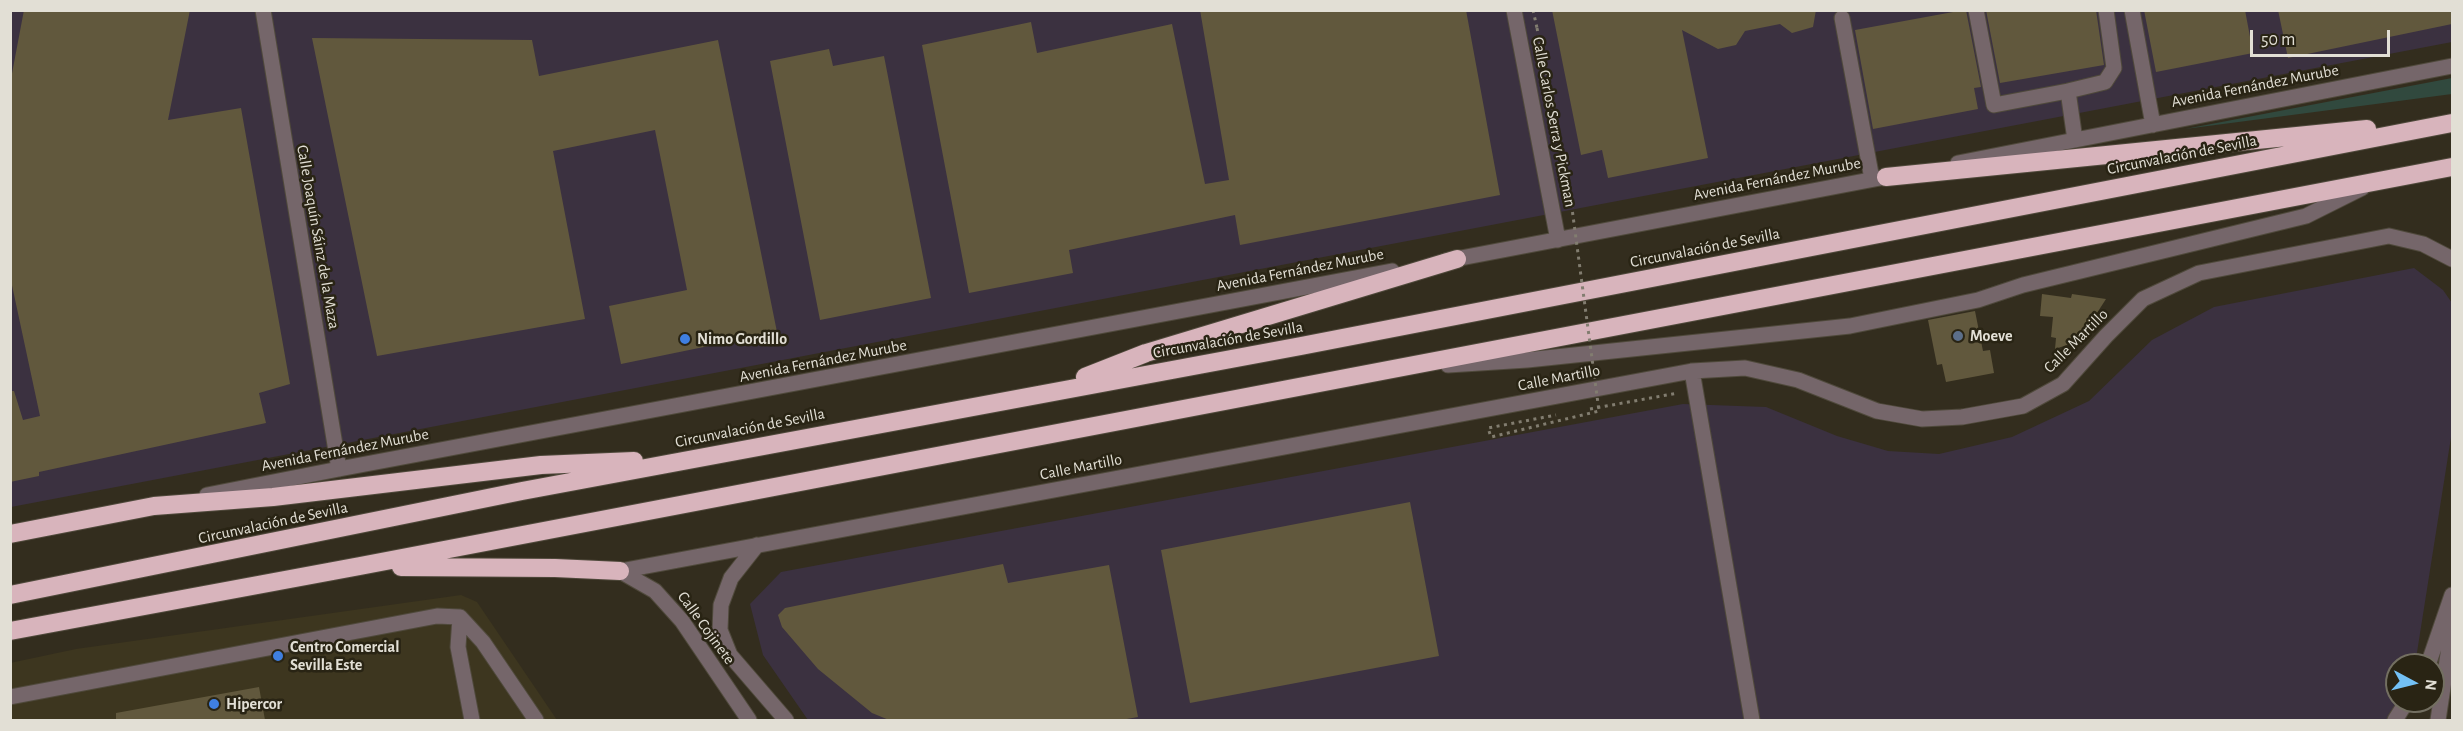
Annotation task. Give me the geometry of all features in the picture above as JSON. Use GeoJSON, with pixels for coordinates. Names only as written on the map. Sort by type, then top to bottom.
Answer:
{"type":"FeatureCollection","features":[{"type":"Feature","properties":{"kind":"highway"},"geometry":{"type":"LineString","coordinates":[[1879,178],[2452,122]]}},
{"type":"Feature","properties":{"kind":"highway","name":"Circunvalación de Sevilla"},"geometry":{"type":"LineString","coordinates":[[10,595],[696,458],[1325,342],[2452,122]]}},
{"type":"Feature","properties":{"kind":"highway"},"geometry":{"type":"LineString","coordinates":[[10,632],[2452,167]]}},
{"type":"Feature","properties":{"kind":"highway"},"geometry":{"type":"LineString","coordinates":[[1047,392],[1146,353],[1457,259]]}},
{"type":"Feature","properties":{"kind":"highway"},"geometry":{"type":"LineString","coordinates":[[10,534],[154,506],[273,497],[541,465],[696,458]]}},
{"type":"Feature","properties":{"kind":"highway"},"geometry":{"type":"LineString","coordinates":[[360,566],[555,567],[620,571]]}},
{"type":"Feature","properties":{"kind":"street","name":"Calle Joaquín Sáinz de la Maza"},"geometry":{"type":"LineString","coordinates":[[263,10],[339,469]]}},
{"type":"Feature","properties":{"kind":"street","name":"Calle Carlos Serra y Pickman"},"geometry":{"type":"LineString","coordinates":[[1514,10],[1558,240]]}},
{"type":"Feature","properties":{"kind":"street"},"geometry":{"type":"LineString","coordinates":[[1976,10],[1994,105],[2104,82],[2114,68],[2106,10]]}},
{"type":"Feature","properties":{"kind":"street"},"geometry":{"type":"LineString","coordinates":[[2132,10],[2153,124]]}},
{"type":"Feature","properties":{"kind":"street"},"geometry":{"type":"LineString","coordinates":[[1842,18],[1879,178]]}},
{"type":"Feature","properties":{"kind":"street","name":"Avenida Fernández Murube"},"geometry":{"type":"LineString","coordinates":[[154,506],[339,469],[1558,240],[2452,66]]}},
{"type":"Feature","properties":{"kind":"street"},"geometry":{"type":"LineString","coordinates":[[2068,91],[2075,140]]}},
{"type":"Feature","properties":{"kind":"street"},"geometry":{"type":"LineString","coordinates":[[1394,369],[1527,360],[1850,326],[1978,300],[2023,285],[2306,216],[2381,179]]}},
{"type":"Feature","properties":{"kind":"street","name":"Calle Martillo"},"geometry":{"type":"LineString","coordinates":[[620,571],[1692,371],[1745,368],[1798,380],[1877,411],[1922,419],[1962,417],[2023,406],[2063,384],[2143,299],[2199,273],[2389,237],[2423,244],[2452,259]]}},
{"type":"Feature","properties":{"kind":"street"},"geometry":{"type":"LineString","coordinates":[[1692,371],[1752,720]]}},
{"type":"Feature","properties":{"kind":"street","name":"Calle Cojinete"},"geometry":{"type":"LineString","coordinates":[[757,545],[731,578],[721,605],[720,630],[730,655],[786,720]]}},
{"type":"Feature","properties":{"kind":"street","name":"Calle Cojinete"},"geometry":{"type":"LineString","coordinates":[[620,571],[655,591],[682,621],[749,720]]}},
{"type":"Feature","properties":{"kind":"street"},"geometry":{"type":"LineString","coordinates":[[2432,653],[2452,595]]}},
{"type":"Feature","properties":{"kind":"street"},"geometry":{"type":"LineString","coordinates":[[10,697],[437,616],[460,617],[483,642],[536,720]]}},
{"type":"Feature","properties":{"kind":"street"},"geometry":{"type":"LineString","coordinates":[[460,617],[458,647],[472,720]]}},
{"type":"Feature","properties":{"kind":"street"},"geometry":{"type":"LineString","coordinates":[[2438,720],[2452,628]]}},
{"type":"Feature","properties":{"kind":"path"},"geometry":{"type":"LineString","coordinates":[[1533,10],[1569,186],[1599,411],[1491,436],[1488,428],[1556,415]]}},
{"type":"Feature","properties":{"kind":"path"},"geometry":{"type":"LineString","coordinates":[[1568,413],[1695,390]]}},
{"type":"Feature","properties":{"kind":"shaded area"},"geometry":{"type":"Polygon","coordinates":[[[11,11],[2452,11],[2452,42],[11,507],[11,11]]]}},
{"type":"Feature","properties":{"kind":"shaded area"},"geometry":{"type":"Polygon","coordinates":[[[2414,268],[2443,290],[2452,303],[2452,431],[2417,653],[2385,653],[2385,713],[2407,713],[2406,720],[808,720],[763,655],[750,604],[781,572],[1683,404],[1766,407],[1837,436],[1888,451],[1939,454],[2012,437],[2089,401],[2152,340],[2214,307],[2414,268]]]}},
{"type":"Feature","properties":{"kind":"shaded area","name":"Centro Comercial Sevilla Este"},"geometry":{"type":"Polygon","coordinates":[[[461,595],[477,602],[557,720],[11,720],[10,663],[76,649],[461,595]]]}},
{"type":"Feature","properties":{"kind":"green space"},"geometry":{"type":"Polygon","coordinates":[[[2452,78],[2452,94],[2185,129],[2452,78]]]}},
{"type":"Feature","properties":{"kind":"building"},"geometry":{"type":"Polygon","coordinates":[[[24,10],[190,10],[168,120],[241,108],[290,384],[259,393],[266,423],[39,472],[39,476],[10,482],[10,391],[14,391],[23,420],[40,416],[10,276],[10,84],[24,10]]]}},
{"type":"Feature","properties":{"kind":"building"},"geometry":{"type":"Polygon","coordinates":[[[1200,10],[1466,10],[1500,195],[1240,245],[1235,215],[1069,250],[1073,273],[969,293],[922,45],[1031,22],[1037,53],[1172,24],[1205,184],[1229,180],[1200,10]]]}},
{"type":"Feature","properties":{"kind":"building"},"geometry":{"type":"Polygon","coordinates":[[[1552,10],[1816,10],[1813,27],[1792,33],[1780,24],[1745,31],[1736,45],[1718,49],[1682,30],[1708,158],[1608,178],[1602,150],[1581,155],[1552,10]]]}},
{"type":"Feature","properties":{"kind":"building"},"geometry":{"type":"Polygon","coordinates":[[[1966,10],[1981,87],[1974,88],[1978,109],[1873,129],[1855,30],[1966,10]]]}},
{"type":"Feature","properties":{"kind":"building"},"geometry":{"type":"Polygon","coordinates":[[[1986,10],[2096,10],[2104,65],[2000,83],[1986,10]]]}},
{"type":"Feature","properties":{"kind":"building"},"geometry":{"type":"Polygon","coordinates":[[[2144,10],[2245,10],[2253,53],[2156,72],[2144,10]]]}},
{"type":"Feature","properties":{"kind":"building"},"geometry":{"type":"Polygon","coordinates":[[[2278,10],[2452,10],[2452,24],[2288,58],[2278,10]]]}},
{"type":"Feature","properties":{"kind":"building"},"geometry":{"type":"Polygon","coordinates":[[[312,38],[532,40],[539,76],[718,40],[777,332],[621,364],[609,306],[687,290],[655,130],[553,151],[585,319],[377,356],[312,38]]]}},
{"type":"Feature","properties":{"kind":"building"},"geometry":{"type":"Polygon","coordinates":[[[829,49],[833,66],[884,56],[931,298],[820,320],[770,61],[829,49]]]}},
{"type":"Feature","properties":{"kind":"building"},"geometry":{"type":"Polygon","coordinates":[[[2042,294],[2071,298],[2072,294],[2106,299],[2079,341],[2055,349],[2056,338],[2051,337],[2053,317],[2040,316],[2042,294]]]}},
{"type":"Feature","properties":{"kind":"building"},"geometry":{"type":"Polygon","coordinates":[[[1975,311],[1983,351],[1990,350],[1994,373],[1946,382],[1942,364],[1937,365],[1928,320],[1975,311]]]}},
{"type":"Feature","properties":{"kind":"building"},"geometry":{"type":"Polygon","coordinates":[[[1410,502],[1439,656],[1190,703],[1161,550],[1410,502]]]}},
{"type":"Feature","properties":{"kind":"building"},"geometry":{"type":"Polygon","coordinates":[[[1003,564],[1008,583],[1109,565],[1138,717],[1121,720],[889,720],[872,713],[818,669],[782,627],[778,615],[785,608],[1003,564]]]}},
{"type":"Feature","properties":{"kind":"building","name":"Hipercor"},"geometry":{"type":"Polygon","coordinates":[[[259,687],[265,720],[116,720],[116,713],[259,687]]]}},
{"type":"Feature","properties":{"kind":"place","name":"Moeve"},"geometry":{"type":"Point","coordinates":[1958,336]}},
{"type":"Feature","properties":{"kind":"place","name":"Nimo Gordillo"},"geometry":{"type":"Point","coordinates":[685,339]}},
{"type":"Feature","properties":{"kind":"place","name":"Centro Comercial Sevilla Este"},"geometry":{"type":"Point","coordinates":[278,656]}},
{"type":"Feature","properties":{"kind":"place","name":"Hipercor"},"geometry":{"type":"Point","coordinates":[214,704]}}]}
